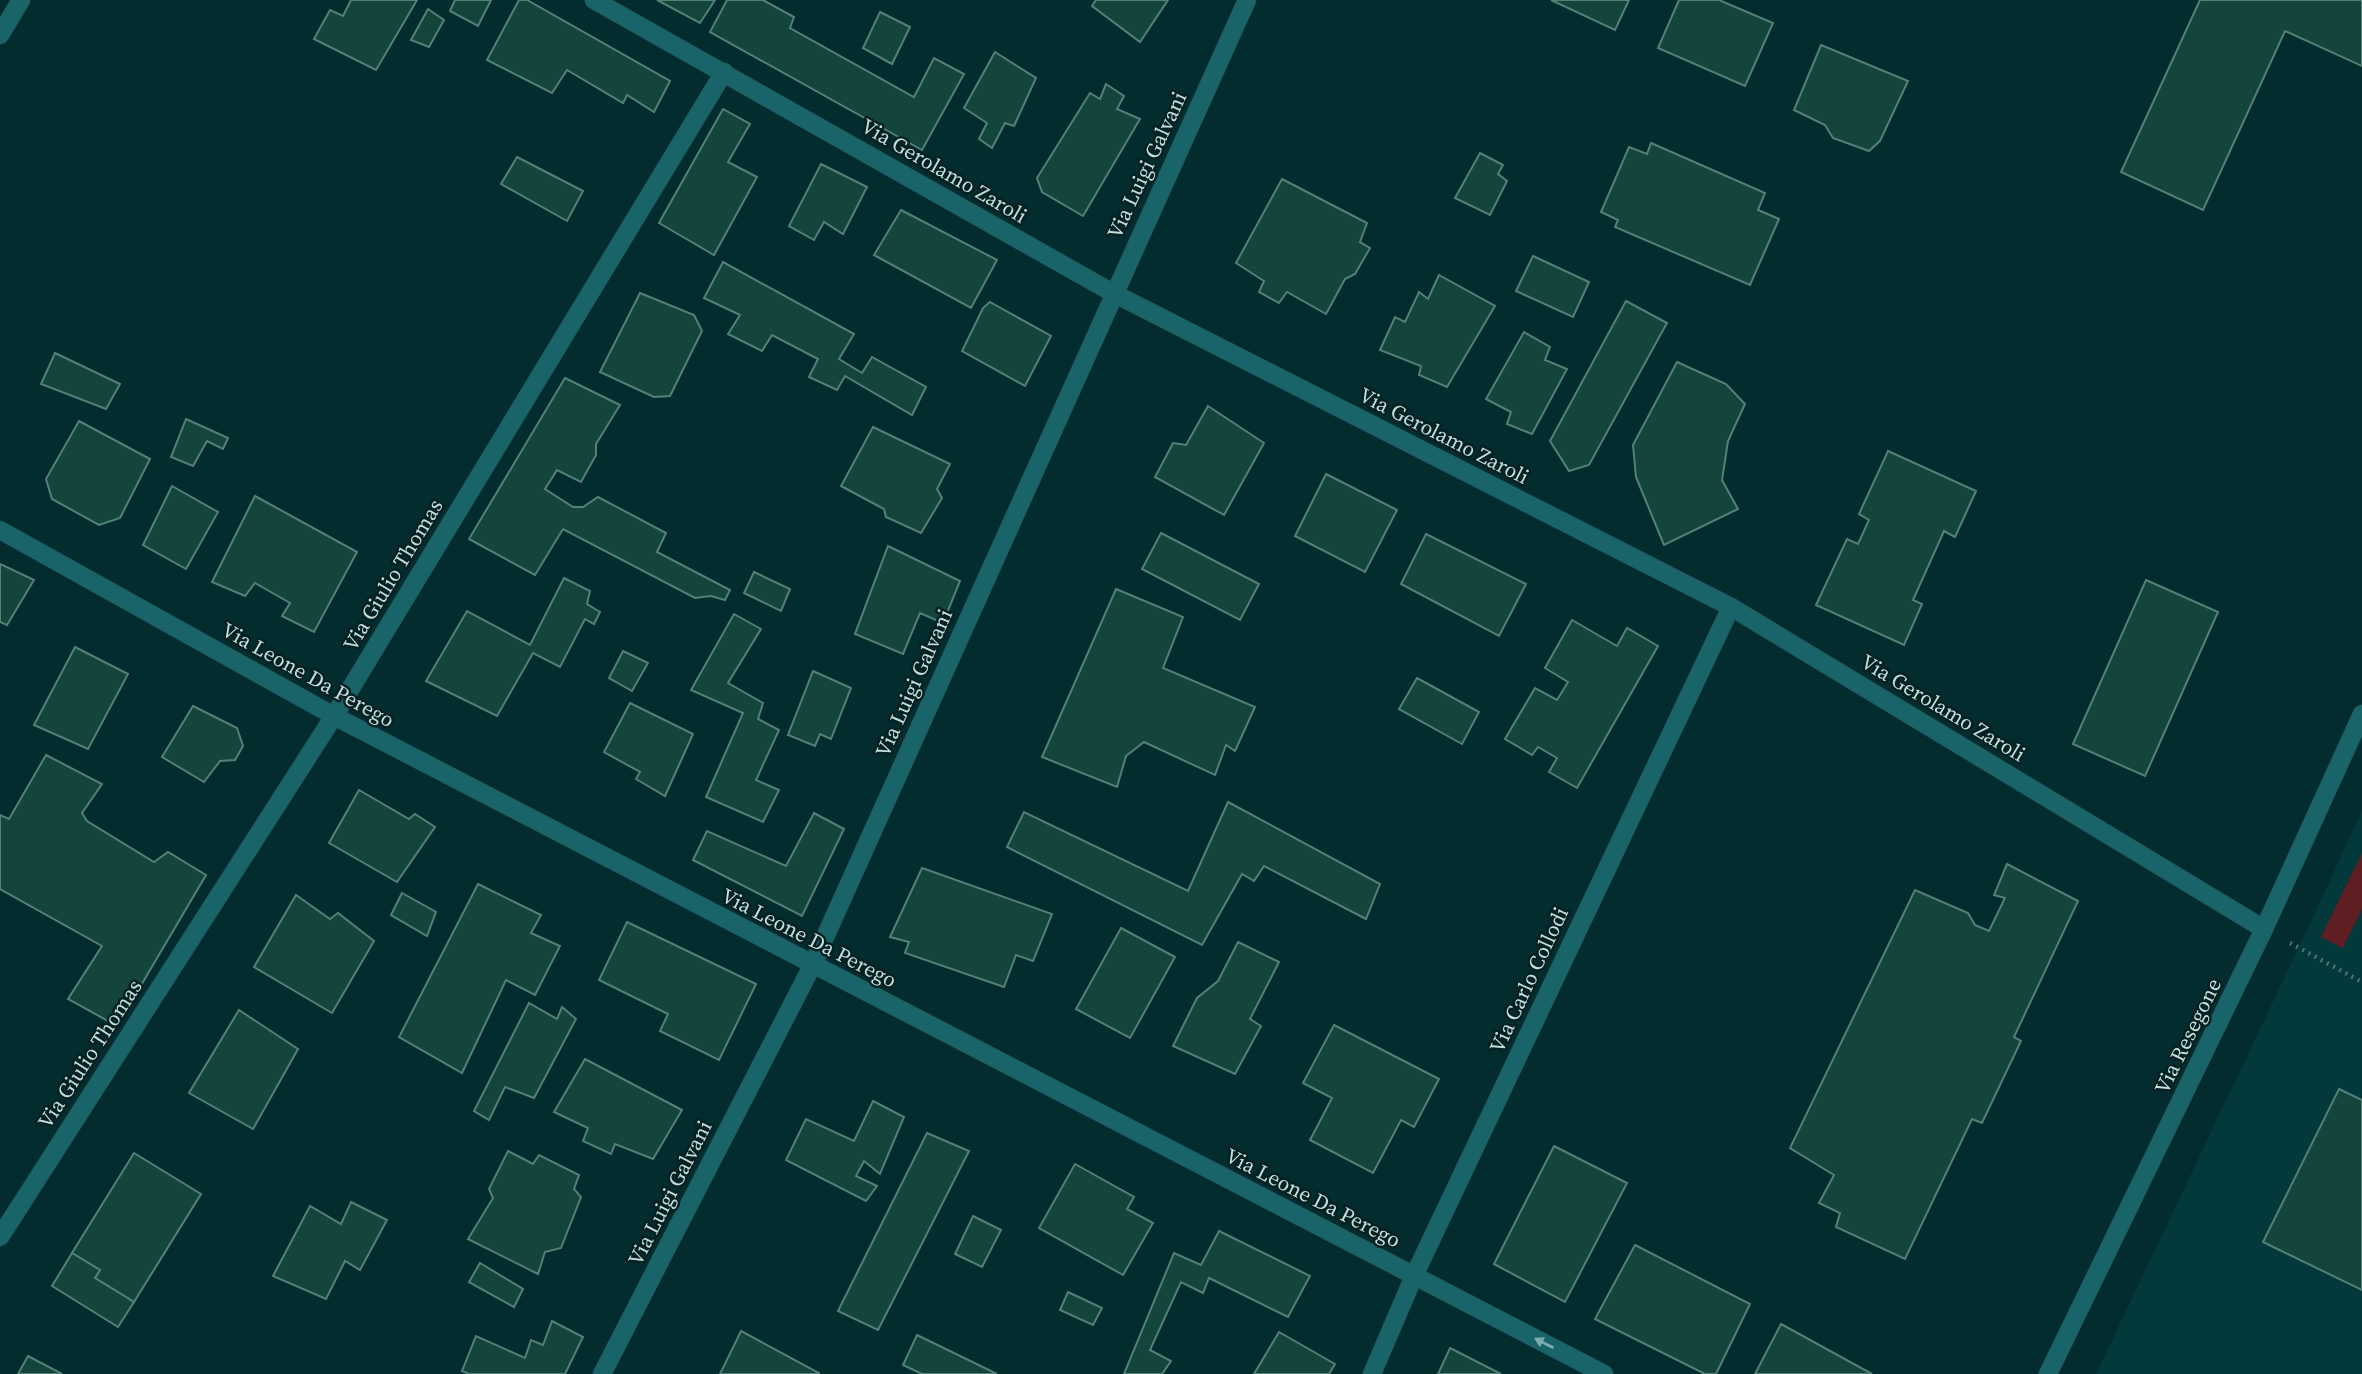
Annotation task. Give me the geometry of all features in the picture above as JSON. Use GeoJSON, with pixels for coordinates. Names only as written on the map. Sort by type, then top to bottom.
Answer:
{"type":"FeatureCollection","features":[{"type":"Feature","properties":{"kind":"street"},"geometry":{"type":"LineString","coordinates":[[0,35],[21,0]]}},
{"type":"Feature","properties":{"kind":"street","name":"Via Gerolamo Zaroli"},"geometry":{"type":"LineString","coordinates":[[594,0],[1113,293],[1731,607],[2264,929]]}},
{"type":"Feature","properties":{"kind":"street","name":"Via Luigi Galvani"},"geometry":{"type":"LineString","coordinates":[[602,1374],[812,966],[1247,0]]}},
{"type":"Feature","properties":{"kind":"street","name":"Via Giulio Thomas"},"geometry":{"type":"LineString","coordinates":[[0,1237],[334,716],[724,72]]}},
{"type":"Feature","properties":{"kind":"street","name":"Via Leone Da Perego"},"geometry":{"type":"LineString","coordinates":[[0,530],[334,716],[1604,1374]]}},
{"type":"Feature","properties":{"kind":"street","name":"Via Carlo Collodi"},"geometry":{"type":"LineString","coordinates":[[1371,1374],[1414,1276],[1731,607]]}},
{"type":"Feature","properties":{"kind":"street","name":"Via Resegone"},"geometry":{"type":"LineString","coordinates":[[2048,1374],[2264,929],[2362,714]]}},
{"type":"Feature","properties":{"kind":"path"},"geometry":{"type":"LineString","coordinates":[[2264,929],[2362,982]]}},
{"type":"Feature","properties":{"kind":"shaded area"},"geometry":{"type":"Polygon","coordinates":[[[2362,811],[2362,1374],[2096,1374],[2306,932],[2362,811]]]}},
{"type":"Feature","properties":{"kind":"shaded area"},"geometry":{"type":"Polygon","coordinates":[[[2362,853],[2362,909],[2343,948],[2321,937],[2362,853]]]}},
{"type":"Feature","properties":{"kind":"building"},"geometry":{"type":"Polygon","coordinates":[[[351,0],[417,0],[376,70],[314,39],[330,10],[343,16],[351,0]]]}},
{"type":"Feature","properties":{"kind":"building"},"geometry":{"type":"Polygon","coordinates":[[[455,0],[491,0],[478,26],[450,11],[455,0]]]}},
{"type":"Feature","properties":{"kind":"building"},"geometry":{"type":"Polygon","coordinates":[[[519,0],[527,0],[670,81],[654,112],[627,95],[623,103],[567,70],[552,93],[487,60],[519,0]]]}},
{"type":"Feature","properties":{"kind":"building"},"geometry":{"type":"Polygon","coordinates":[[[657,0],[715,0],[700,23],[657,0]]]}},
{"type":"Feature","properties":{"kind":"building"},"geometry":{"type":"Polygon","coordinates":[[[727,0],[763,0],[794,17],[790,28],[914,97],[934,58],[964,74],[922,150],[710,32],[727,0]]]}},
{"type":"Feature","properties":{"kind":"building"},"geometry":{"type":"Polygon","coordinates":[[[1096,0],[1168,0],[1140,42],[1092,6],[1096,0]]]}},
{"type":"Feature","properties":{"kind":"building"},"geometry":{"type":"Polygon","coordinates":[[[1551,0],[1629,0],[1615,30],[1551,0]]]}},
{"type":"Feature","properties":{"kind":"building"},"geometry":{"type":"Polygon","coordinates":[[[1679,0],[1719,0],[1773,23],[1745,86],[1658,48],[1679,0]]]}},
{"type":"Feature","properties":{"kind":"building"},"geometry":{"type":"Polygon","coordinates":[[[2200,0],[2362,0],[2362,66],[2285,31],[2203,210],[2121,172],[2200,0]]]}},
{"type":"Feature","properties":{"kind":"building"},"geometry":{"type":"Polygon","coordinates":[[[428,9],[444,20],[429,47],[411,40],[428,9]]]}},
{"type":"Feature","properties":{"kind":"building"},"geometry":{"type":"Polygon","coordinates":[[[880,12],[910,27],[892,64],[863,48],[880,12]]]}},
{"type":"Feature","properties":{"kind":"building"},"geometry":{"type":"Polygon","coordinates":[[[1821,45],[1908,81],[1880,141],[1869,151],[1833,138],[1825,125],[1794,110],[1821,45]]]}},
{"type":"Feature","properties":{"kind":"building"},"geometry":{"type":"Polygon","coordinates":[[[995,52],[1036,78],[1014,126],[1005,123],[992,148],[979,139],[987,123],[964,108],[995,52]]]}},
{"type":"Feature","properties":{"kind":"building"},"geometry":{"type":"Polygon","coordinates":[[[1106,84],[1124,96],[1117,109],[1140,119],[1083,216],[1042,192],[1037,178],[1090,93],[1100,99],[1106,84]]]}},
{"type":"Feature","properties":{"kind":"building"},"geometry":{"type":"Polygon","coordinates":[[[723,109],[750,124],[728,162],[757,177],[714,255],[659,223],[723,109]]]}},
{"type":"Feature","properties":{"kind":"building"},"geometry":{"type":"Polygon","coordinates":[[[1651,143],[1765,193],[1758,210],[1779,219],[1750,285],[1615,227],[1618,220],[1601,212],[1629,147],[1647,154],[1651,143]]]}},
{"type":"Feature","properties":{"kind":"building"},"geometry":{"type":"Polygon","coordinates":[[[1480,153],[1503,165],[1498,174],[1507,181],[1490,215],[1455,198],[1480,153]]]}},
{"type":"Feature","properties":{"kind":"building"},"geometry":{"type":"Polygon","coordinates":[[[517,157],[583,191],[567,221],[501,184],[517,157]]]}},
{"type":"Feature","properties":{"kind":"building"},"geometry":{"type":"Polygon","coordinates":[[[821,164],[867,187],[843,234],[824,222],[814,240],[789,226],[821,164]]]}},
{"type":"Feature","properties":{"kind":"building"},"geometry":{"type":"Polygon","coordinates":[[[1282,179],[1367,223],[1360,242],[1370,248],[1355,274],[1345,279],[1326,314],[1287,292],[1279,303],[1259,292],[1264,281],[1236,263],[1282,179]]]}},
{"type":"Feature","properties":{"kind":"building"},"geometry":{"type":"Polygon","coordinates":[[[901,210],[997,260],[971,308],[874,255],[901,210]]]}},
{"type":"Feature","properties":{"kind":"building"},"geometry":{"type":"Polygon","coordinates":[[[1533,256],[1589,282],[1573,317],[1516,291],[1533,256]]]}},
{"type":"Feature","properties":{"kind":"building"},"geometry":{"type":"Polygon","coordinates":[[[723,262],[854,334],[839,359],[862,373],[872,357],[926,387],[912,415],[845,376],[837,390],[809,377],[818,359],[772,335],[762,351],[728,334],[740,315],[704,298],[723,262]]]}},
{"type":"Feature","properties":{"kind":"building"},"geometry":{"type":"Polygon","coordinates":[[[1439,275],[1495,306],[1447,387],[1419,375],[1421,366],[1380,350],[1395,317],[1405,322],[1419,292],[1428,299],[1439,275]]]}},
{"type":"Feature","properties":{"kind":"building"},"geometry":{"type":"Polygon","coordinates":[[[640,293],[694,315],[702,331],[670,396],[654,397],[600,372],[640,293]]]}},
{"type":"Feature","properties":{"kind":"building"},"geometry":{"type":"Polygon","coordinates":[[[1626,301],[1667,323],[1589,465],[1569,471],[1550,441],[1626,301]]]}},
{"type":"Feature","properties":{"kind":"building"},"geometry":{"type":"Polygon","coordinates":[[[990,302],[1051,336],[1025,386],[962,351],[983,308],[990,302]]]}},
{"type":"Feature","properties":{"kind":"building"},"geometry":{"type":"Polygon","coordinates":[[[1524,332],[1550,347],[1545,360],[1567,369],[1532,434],[1507,424],[1511,412],[1486,399],[1524,332]]]}},
{"type":"Feature","properties":{"kind":"building"},"geometry":{"type":"Polygon","coordinates":[[[55,353],[120,384],[106,409],[41,384],[55,353]]]}},
{"type":"Feature","properties":{"kind":"building"},"geometry":{"type":"Polygon","coordinates":[[[1677,362],[1726,384],[1745,404],[1728,441],[1722,480],[1738,509],[1664,545],[1636,477],[1633,445],[1677,362]]]}},
{"type":"Feature","properties":{"kind":"building"},"geometry":{"type":"Polygon","coordinates":[[[565,378],[620,405],[596,444],[596,455],[581,482],[557,470],[545,489],[573,507],[583,507],[598,497],[666,533],[657,552],[730,590],[725,600],[711,596],[695,598],[563,529],[535,575],[469,539],[565,378]]]}},
{"type":"Feature","properties":{"kind":"building"},"geometry":{"type":"Polygon","coordinates":[[[1208,406],[1264,443],[1224,515],[1155,477],[1173,443],[1186,445],[1208,406]]]}},
{"type":"Feature","properties":{"kind":"building"},"geometry":{"type":"Polygon","coordinates":[[[186,419],[228,438],[223,449],[207,441],[193,466],[171,457],[186,419]]]}},
{"type":"Feature","properties":{"kind":"building"},"geometry":{"type":"Polygon","coordinates":[[[79,421],[150,459],[120,518],[99,525],[52,499],[46,479],[79,421]]]}},
{"type":"Feature","properties":{"kind":"building"},"geometry":{"type":"Polygon","coordinates":[[[873,427],[950,464],[937,489],[942,498],[921,533],[886,517],[884,509],[841,486],[873,427]]]}},
{"type":"Feature","properties":{"kind":"building"},"geometry":{"type":"Polygon","coordinates":[[[1888,451],[1976,491],[1955,537],[1944,531],[1913,600],[1922,604],[1904,645],[1816,605],[1847,539],[1858,544],[1869,520],[1859,514],[1888,451]]]}},
{"type":"Feature","properties":{"kind":"building"},"geometry":{"type":"Polygon","coordinates":[[[1326,474],[1397,510],[1365,572],[1295,536],[1326,474]]]}},
{"type":"Feature","properties":{"kind":"building"},"geometry":{"type":"Polygon","coordinates":[[[172,486],[218,512],[186,569],[143,545],[172,486]]]}},
{"type":"Feature","properties":{"kind":"building"},"geometry":{"type":"Polygon","coordinates":[[[255,496],[357,552],[314,632],[282,616],[290,603],[255,583],[245,596],[212,582],[255,496]]]}},
{"type":"Feature","properties":{"kind":"building"},"geometry":{"type":"Polygon","coordinates":[[[1161,533],[1259,584],[1240,620],[1142,569],[1161,533]]]}},
{"type":"Feature","properties":{"kind":"building"},"geometry":{"type":"Polygon","coordinates":[[[1426,534],[1526,584],[1499,636],[1401,584],[1426,534]]]}},
{"type":"Feature","properties":{"kind":"building"},"geometry":{"type":"Polygon","coordinates":[[[888,546],[960,581],[943,623],[920,613],[903,654],[855,634],[888,546]]]}},
{"type":"Feature","properties":{"kind":"building"},"geometry":{"type":"Polygon","coordinates":[[[0,564],[34,580],[7,625],[0,622],[0,564]]]}},
{"type":"Feature","properties":{"kind":"building"},"geometry":{"type":"Polygon","coordinates":[[[754,572],[790,589],[781,611],[744,593],[754,572]]]}},
{"type":"Feature","properties":{"kind":"building"},"geometry":{"type":"Polygon","coordinates":[[[564,578],[590,591],[587,604],[600,612],[594,624],[585,619],[560,667],[533,653],[497,716],[426,681],[467,611],[530,645],[564,578]]]}},
{"type":"Feature","properties":{"kind":"building"},"geometry":{"type":"Polygon","coordinates":[[[2146,580],[2218,612],[2145,776],[2073,744],[2146,580]]]}},
{"type":"Feature","properties":{"kind":"building"},"geometry":{"type":"Polygon","coordinates":[[[1116,589],[1183,617],[1163,668],[1255,707],[1235,751],[1226,745],[1215,775],[1144,742],[1126,756],[1117,787],[1042,757],[1116,589]]]}},
{"type":"Feature","properties":{"kind":"building"},"geometry":{"type":"Polygon","coordinates":[[[734,614],[761,629],[728,683],[763,703],[758,719],[779,730],[756,780],[779,790],[763,822],[706,797],[743,713],[691,690],[734,614]]]}},
{"type":"Feature","properties":{"kind":"building"},"geometry":{"type":"Polygon","coordinates":[[[1572,620],[1617,646],[1627,628],[1658,646],[1577,788],[1549,772],[1557,758],[1538,747],[1532,755],[1505,739],[1535,688],[1557,700],[1568,682],[1545,668],[1572,620]]]}},
{"type":"Feature","properties":{"kind":"building"},"geometry":{"type":"Polygon","coordinates":[[[75,647],[128,674],[88,749],[34,725],[75,647]]]}},
{"type":"Feature","properties":{"kind":"building"},"geometry":{"type":"Polygon","coordinates":[[[623,651],[648,663],[632,691],[609,678],[623,651]]]}},
{"type":"Feature","properties":{"kind":"building"},"geometry":{"type":"Polygon","coordinates":[[[813,671],[851,688],[831,739],[820,734],[815,746],[788,735],[813,671]]]}},
{"type":"Feature","properties":{"kind":"building"},"geometry":{"type":"Polygon","coordinates":[[[1417,678],[1479,712],[1462,744],[1399,709],[1417,678]]]}},
{"type":"Feature","properties":{"kind":"building"},"geometry":{"type":"Polygon","coordinates":[[[630,703],[693,734],[665,796],[636,779],[640,772],[604,752],[630,703]]]}},
{"type":"Feature","properties":{"kind":"building"},"geometry":{"type":"Polygon","coordinates":[[[193,706],[237,728],[243,746],[235,760],[220,761],[204,782],[162,757],[193,706]]]}},
{"type":"Feature","properties":{"kind":"building"},"geometry":{"type":"Polygon","coordinates":[[[46,755],[102,784],[82,813],[87,821],[154,862],[168,852],[206,875],[117,1026],[68,999],[102,946],[0,889],[0,815],[9,819],[46,755]]]}},
{"type":"Feature","properties":{"kind":"building"},"geometry":{"type":"Polygon","coordinates":[[[359,790],[409,819],[415,814],[435,827],[397,882],[329,843],[359,790]]]}},
{"type":"Feature","properties":{"kind":"building"},"geometry":{"type":"Polygon","coordinates":[[[1228,802],[1380,884],[1366,919],[1264,866],[1254,881],[1242,874],[1202,945],[1007,847],[1024,812],[1188,891],[1228,802]]]}},
{"type":"Feature","properties":{"kind":"building"},"geometry":{"type":"Polygon","coordinates":[[[814,813],[844,829],[802,916],[693,860],[707,831],[786,866],[814,813]]]}},
{"type":"Feature","properties":{"kind":"building"},"geometry":{"type":"Polygon","coordinates":[[[2007,864],[2078,901],[2014,1037],[2021,1041],[1982,1123],[1972,1119],[1905,1259],[1836,1227],[1840,1213],[1819,1203],[1834,1175],[1790,1148],[1915,890],[1968,913],[1975,925],[1989,931],[2005,898],[1994,895],[2007,864]]]}},
{"type":"Feature","properties":{"kind":"building"},"geometry":{"type":"Polygon","coordinates":[[[922,868],[1052,914],[1033,961],[1016,955],[1004,987],[905,953],[909,942],[890,937],[922,868]]]}},
{"type":"Feature","properties":{"kind":"building"},"geometry":{"type":"Polygon","coordinates":[[[478,884],[541,915],[531,933],[560,946],[535,995],[506,980],[462,1073],[399,1037],[478,884]]]}},
{"type":"Feature","properties":{"kind":"building"},"geometry":{"type":"Polygon","coordinates":[[[402,893],[436,912],[427,936],[391,915],[402,893]]]}},
{"type":"Feature","properties":{"kind":"building"},"geometry":{"type":"Polygon","coordinates":[[[296,895],[330,919],[338,913],[374,941],[332,1013],[254,967],[296,895]]]}},
{"type":"Feature","properties":{"kind":"building"},"geometry":{"type":"Polygon","coordinates":[[[627,922],[756,984],[719,1060],[660,1031],[668,1014],[599,980],[627,922]]]}},
{"type":"Feature","properties":{"kind":"building"},"geometry":{"type":"Polygon","coordinates":[[[1121,928],[1175,957],[1130,1038],[1076,1009],[1121,928]]]}},
{"type":"Feature","properties":{"kind":"building"},"geometry":{"type":"Polygon","coordinates":[[[1238,942],[1279,962],[1250,1019],[1261,1026],[1235,1074],[1173,1046],[1197,998],[1218,981],[1238,942]]]}},
{"type":"Feature","properties":{"kind":"building"},"geometry":{"type":"Polygon","coordinates":[[[529,1003],[557,1019],[562,1007],[576,1019],[534,1098],[505,1087],[489,1120],[474,1111],[529,1003]]]}},
{"type":"Feature","properties":{"kind":"building"},"geometry":{"type":"Polygon","coordinates":[[[239,1010],[298,1049],[253,1129],[189,1093],[239,1010]]]}},
{"type":"Feature","properties":{"kind":"building"},"geometry":{"type":"Polygon","coordinates":[[[1334,1025],[1439,1079],[1414,1127],[1401,1120],[1373,1173],[1310,1140],[1332,1098],[1303,1083],[1334,1025]]]}},
{"type":"Feature","properties":{"kind":"building"},"geometry":{"type":"Polygon","coordinates":[[[585,1059],[682,1110],[653,1159],[615,1144],[611,1154],[583,1141],[588,1128],[554,1112],[585,1059]]]}},
{"type":"Feature","properties":{"kind":"building"},"geometry":{"type":"Polygon","coordinates":[[[2339,1089],[2362,1100],[2362,1290],[2263,1242],[2339,1089]]]}},
{"type":"Feature","properties":{"kind":"building"},"geometry":{"type":"Polygon","coordinates":[[[873,1101],[904,1117],[880,1174],[864,1161],[856,1176],[877,1186],[866,1201],[786,1160],[806,1119],[854,1141],[873,1101]]]}},
{"type":"Feature","properties":{"kind":"building"},"geometry":{"type":"Polygon","coordinates":[[[927,1133],[969,1151],[878,1330],[838,1311],[927,1133]]]}},
{"type":"Feature","properties":{"kind":"building"},"geometry":{"type":"Polygon","coordinates":[[[1554,1146],[1627,1183],[1565,1302],[1494,1264],[1554,1146]]]}},
{"type":"Feature","properties":{"kind":"building"},"geometry":{"type":"Polygon","coordinates":[[[508,1151],[533,1164],[539,1155],[579,1175],[574,1189],[581,1197],[561,1248],[545,1252],[538,1274],[468,1239],[493,1198],[489,1189],[508,1151]]]}},
{"type":"Feature","properties":{"kind":"building"},"geometry":{"type":"Polygon","coordinates":[[[134,1153],[201,1194],[134,1302],[95,1278],[100,1270],[72,1253],[134,1153]]]}},
{"type":"Feature","properties":{"kind":"building"},"geometry":{"type":"Polygon","coordinates":[[[1075,1164],[1134,1197],[1127,1209],[1153,1223],[1123,1275],[1039,1228],[1075,1164]]]}},
{"type":"Feature","properties":{"kind":"building"},"geometry":{"type":"Polygon","coordinates":[[[351,1202],[387,1220],[360,1270],[345,1261],[326,1299],[273,1276],[310,1206],[341,1224],[351,1202]]]}},
{"type":"Feature","properties":{"kind":"building"},"geometry":{"type":"Polygon","coordinates":[[[973,1216],[1001,1230],[982,1267],[955,1254],[973,1216]]]}},
{"type":"Feature","properties":{"kind":"building"},"geometry":{"type":"Polygon","coordinates":[[[1219,1231],[1310,1276],[1288,1317],[1209,1278],[1203,1293],[1181,1282],[1150,1350],[1171,1361],[1162,1374],[1124,1374],[1174,1253],[1201,1265],[1219,1231]]]}},
{"type":"Feature","properties":{"kind":"building"},"geometry":{"type":"Polygon","coordinates":[[[1635,1245],[1750,1304],[1716,1374],[1705,1374],[1595,1319],[1635,1245]]]}},
{"type":"Feature","properties":{"kind":"building"},"geometry":{"type":"Polygon","coordinates":[[[72,1253],[100,1270],[95,1278],[134,1302],[118,1327],[52,1286],[72,1253]]]}},
{"type":"Feature","properties":{"kind":"building"},"geometry":{"type":"Polygon","coordinates":[[[480,1263],[523,1289],[514,1307],[469,1282],[480,1263]]]}},
{"type":"Feature","properties":{"kind":"building"},"geometry":{"type":"Polygon","coordinates":[[[1068,1292],[1102,1308],[1093,1325],[1060,1310],[1068,1292]]]}},
{"type":"Feature","properties":{"kind":"building"},"geometry":{"type":"Polygon","coordinates":[[[552,1321],[583,1337],[565,1374],[469,1374],[462,1371],[476,1336],[525,1358],[531,1340],[543,1345],[552,1321]]]}},
{"type":"Feature","properties":{"kind":"building"},"geometry":{"type":"Polygon","coordinates":[[[1781,1324],[1872,1374],[1755,1374],[1781,1324]]]}},
{"type":"Feature","properties":{"kind":"building"},"geometry":{"type":"Polygon","coordinates":[[[741,1331],[819,1373],[819,1374],[720,1374],[741,1331]]]}},
{"type":"Feature","properties":{"kind":"building"},"geometry":{"type":"Polygon","coordinates":[[[1279,1332],[1335,1364],[1329,1374],[1254,1374],[1279,1332]]]}},
{"type":"Feature","properties":{"kind":"building"},"geometry":{"type":"Polygon","coordinates":[[[917,1335],[997,1374],[922,1374],[903,1365],[917,1335]]]}},
{"type":"Feature","properties":{"kind":"building"},"geometry":{"type":"Polygon","coordinates":[[[1450,1348],[1501,1374],[1438,1374],[1450,1348]]]}},
{"type":"Feature","properties":{"kind":"building"},"geometry":{"type":"Polygon","coordinates":[[[28,1356],[62,1374],[18,1374],[28,1356]]]}}]}
